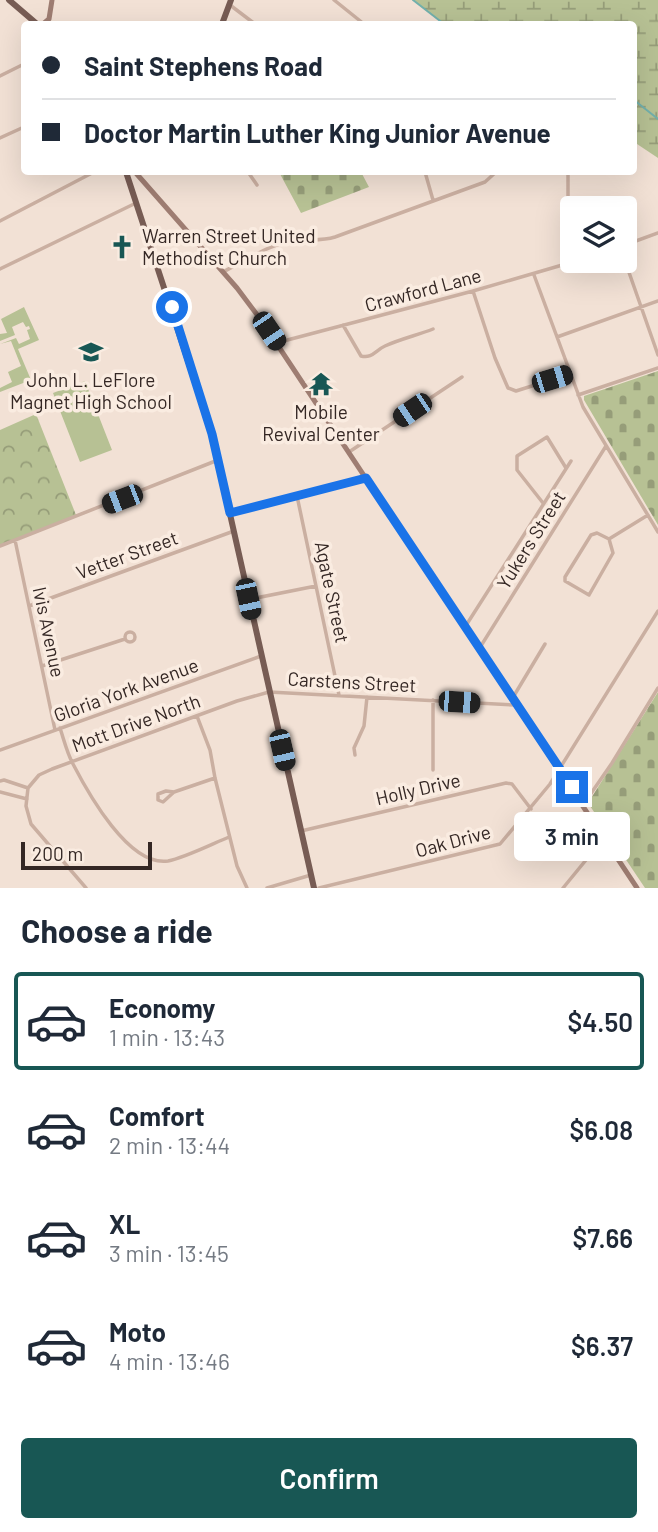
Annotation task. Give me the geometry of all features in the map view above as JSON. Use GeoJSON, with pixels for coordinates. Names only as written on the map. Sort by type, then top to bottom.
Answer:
{"type":"FeatureCollection","features":[{"type":"Feature","properties":{"kind":"main road"},"geometry":{"type":"LineString","coordinates":[[9,0],[34,21]]}},
{"type":"Feature","properties":{"kind":"main road"},"geometry":{"type":"LineString","coordinates":[[47,21],[52,2]]}},
{"type":"Feature","properties":{"kind":"main road"},"geometry":{"type":"LineString","coordinates":[[52,2],[53,21]]}},
{"type":"Feature","properties":{"kind":"main road"},"geometry":{"type":"LineString","coordinates":[[223,21],[231,2]]}},
{"type":"Feature","properties":{"kind":"main road"},"geometry":{"type":"LineString","coordinates":[[126,175],[180,333],[218,460],[316,888]]}},
{"type":"Feature","properties":{"kind":"main road"},"geometry":{"type":"LineString","coordinates":[[138,175],[223,272],[276,343],[637,888]]}},
{"type":"Feature","properties":{"kind":"street"},"geometry":{"type":"LineString","coordinates":[[334,0],[360,21]]}},
{"type":"Feature","properties":{"kind":"street"},"geometry":{"type":"LineString","coordinates":[[231,2],[252,21]]}},
{"type":"Feature","properties":{"kind":"street"},"geometry":{"type":"LineString","coordinates":[[0,76],[21,66]]}},
{"type":"Feature","properties":{"kind":"street"},"geometry":{"type":"LineString","coordinates":[[0,138],[21,128]]}},
{"type":"Feature","properties":{"kind":"street"},"geometry":{"type":"LineString","coordinates":[[0,221],[88,175]]}},
{"type":"Feature","properties":{"kind":"street"},"geometry":{"type":"LineString","coordinates":[[250,175],[257,185]]}},
{"type":"Feature","properties":{"kind":"street"},"geometry":{"type":"LineString","coordinates":[[426,175],[433,200]]}},
{"type":"Feature","properties":{"kind":"street"},"geometry":{"type":"LineString","coordinates":[[223,272],[278,244],[300,240],[324,241],[485,182],[493,175]]}},
{"type":"Feature","properties":{"kind":"street"},"geometry":{"type":"LineString","coordinates":[[568,175],[568,196]]}},
{"type":"Feature","properties":{"kind":"street"},"geometry":{"type":"LineString","coordinates":[[0,269],[136,203]]}},
{"type":"Feature","properties":{"kind":"street"},"geometry":{"type":"LineString","coordinates":[[637,241],[658,233]]}},
{"type":"Feature","properties":{"kind":"street","name":"Crawford Lane"},"geometry":{"type":"LineString","coordinates":[[276,343],[473,292],[560,265]]}},
{"type":"Feature","properties":{"kind":"street"},"geometry":{"type":"LineString","coordinates":[[629,273],[658,355]]}},
{"type":"Feature","properties":{"kind":"street"},"geometry":{"type":"LineString","coordinates":[[534,275],[578,395],[658,532]]}},
{"type":"Feature","properties":{"kind":"street"},"geometry":{"type":"LineString","coordinates":[[473,292],[508,388],[512,391],[570,374]]}},
{"type":"Feature","properties":{"kind":"street"},"geometry":{"type":"LineString","coordinates":[[557,337],[658,302]]}},
{"type":"Feature","properties":{"kind":"street"},"geometry":{"type":"LineString","coordinates":[[343,325],[361,356],[365,358],[384,346],[433,329]]}},
{"type":"Feature","properties":{"kind":"street"},"geometry":{"type":"LineString","coordinates":[[578,395],[658,368]]}},
{"type":"Feature","properties":{"kind":"street"},"geometry":{"type":"LineString","coordinates":[[349,452],[462,377]]}},
{"type":"Feature","properties":{"kind":"street"},"geometry":{"type":"LineString","coordinates":[[543,503],[517,470],[517,456],[547,437],[566,468]]}},
{"type":"Feature","properties":{"kind":"street","name":"Yukers Street"},"geometry":{"type":"LineString","coordinates":[[479,649],[607,446]]}},
{"type":"Feature","properties":{"kind":"street"},"geometry":{"type":"LineString","coordinates":[[0,546],[218,460]]}},
{"type":"Feature","properties":{"kind":"street"},"geometry":{"type":"LineString","coordinates":[[465,627],[571,461]]}},
{"type":"Feature","properties":{"kind":"street"},"geometry":{"type":"LineString","coordinates":[[230,513],[366,478]]}},
{"type":"Feature","properties":{"kind":"street","name":"Agate Street"},"geometry":{"type":"LineString","coordinates":[[297,496],[339,695]]}},
{"type":"Feature","properties":{"kind":"street"},"geometry":{"type":"LineString","coordinates":[[609,539],[648,515]]}},
{"type":"Feature","properties":{"kind":"street","name":"Vetter Street"},"geometry":{"type":"LineString","coordinates":[[29,606],[234,531]]}},
{"type":"Feature","properties":{"kind":"street"},"geometry":{"type":"LineString","coordinates":[[597,533],[609,539],[613,552],[589,595],[565,581],[591,535],[597,533]]}},
{"type":"Feature","properties":{"kind":"street","name":"Ivis Avenue"},"geometry":{"type":"LineString","coordinates":[[15,540],[58,729],[71,762],[97,806],[133,850],[148,858],[168,861],[229,837]]}},
{"type":"Feature","properties":{"kind":"street"},"geometry":{"type":"LineString","coordinates":[[248,599],[316,586]]}},
{"type":"Feature","properties":{"kind":"street","name":"Oak Drive"},"geometry":{"type":"LineString","coordinates":[[316,888],[495,847],[503,842],[560,769],[658,611]]}},
{"type":"Feature","properties":{"kind":"street"},"geometry":{"type":"LineString","coordinates":[[42,666],[125,639]]}},
{"type":"Feature","properties":{"kind":"street"},"geometry":{"type":"LineString","coordinates":[[512,699],[545,643]]}},
{"type":"Feature","properties":{"kind":"street","name":"Gloria York Avenue"},"geometry":{"type":"LineString","coordinates":[[0,750],[261,656]]}},
{"type":"Feature","properties":{"kind":"street"},"geometry":{"type":"LineString","coordinates":[[583,805],[658,688]]}},
{"type":"Feature","properties":{"kind":"street","name":"Carstens Street"},"geometry":{"type":"LineString","coordinates":[[269,692],[517,705]]}},
{"type":"Feature","properties":{"kind":"street","name":"Mott Drive North"},"geometry":{"type":"LineString","coordinates":[[28,788],[39,775],[71,762],[269,692]]}},
{"type":"Feature","properties":{"kind":"street"},"geometry":{"type":"LineString","coordinates":[[355,755],[355,743],[364,726],[367,696]]}},
{"type":"Feature","properties":{"kind":"street"},"geometry":{"type":"LineString","coordinates":[[433,700],[433,770]]}},
{"type":"Feature","properties":{"kind":"street"},"geometry":{"type":"LineString","coordinates":[[197,716],[211,750],[229,837],[237,866],[247,888]]}},
{"type":"Feature","properties":{"kind":"street"},"geometry":{"type":"LineString","coordinates":[[174,792],[215,778]]}},
{"type":"Feature","properties":{"kind":"street"},"geometry":{"type":"LineString","coordinates":[[0,781],[28,788],[31,824],[86,888]]}},
{"type":"Feature","properties":{"kind":"street","name":"Holly Drive"},"geometry":{"type":"LineString","coordinates":[[301,831],[506,783],[512,784],[531,809]]}},
{"type":"Feature","properties":{"kind":"street"},"geometry":{"type":"LineString","coordinates":[[0,792],[27,799]]}},
{"type":"Feature","properties":{"kind":"street"},"geometry":{"type":"LineString","coordinates":[[564,888],[604,838]]}},
{"type":"Feature","properties":{"kind":"street"},"geometry":{"type":"LineString","coordinates":[[267,888],[311,875]]}},
{"type":"Feature","properties":{"kind":"green space"},"geometry":{"type":"Polygon","coordinates":[[[413,0],[658,0],[658,158],[637,144],[637,21],[440,21],[413,0]]]}},
{"type":"Feature","properties":{"kind":"green space"},"geometry":{"type":"Polygon","coordinates":[[[281,175],[363,175],[369,187],[301,213],[281,175]]]}},
{"type":"Feature","properties":{"kind":"green space"},"geometry":{"type":"Polygon","coordinates":[[[24,307],[39,340],[18,349],[31,380],[0,392],[0,388],[12,382],[8,372],[21,366],[11,341],[0,344],[16,338],[19,344],[30,339],[27,330],[30,329],[29,326],[26,327],[23,322],[12,327],[15,335],[0,341],[0,334],[7,333],[1,319],[24,307]]]}},
{"type":"Feature","properties":{"kind":"green space"},"geometry":{"type":"Polygon","coordinates":[[[658,371],[658,525],[584,396],[658,371]]]}},
{"type":"Feature","properties":{"kind":"green space"},"geometry":{"type":"Polygon","coordinates":[[[85,381],[112,450],[80,462],[53,393],[85,381]]]}},
{"type":"Feature","properties":{"kind":"green space"},"geometry":{"type":"Polygon","coordinates":[[[36,414],[76,515],[0,545],[0,430],[36,414]]]}},
{"type":"Feature","properties":{"kind":"green space"},"geometry":{"type":"Polygon","coordinates":[[[658,692],[658,888],[645,888],[588,803],[658,692]]]}},
{"type":"Feature","properties":{"kind":"waterway"},"geometry":{"type":"LineString","coordinates":[[413,0],[440,21]]}},
{"type":"Feature","properties":{"kind":"waterway"},"geometry":{"type":"LineString","coordinates":[[637,102],[658,119]]}},
{"type":"Feature","properties":{"kind":"place","name":"Warren Street United Methodist Church"},"geometry":{"type":"Point","coordinates":[122,247]}},
{"type":"Feature","properties":{"kind":"place","name":"John L. LeFlore Magnet High School"},"geometry":{"type":"Point","coordinates":[91,352]}},
{"type":"Feature","properties":{"kind":"place","name":"Mobile Revival Center"},"geometry":{"type":"Point","coordinates":[321,384]}},
{"type":"Feature","properties":{"kind":"route"},"geometry":{"type":"LineString","coordinates":[[172,307],[212,434],[230,513],[366,478],[572,787]]}}]}
